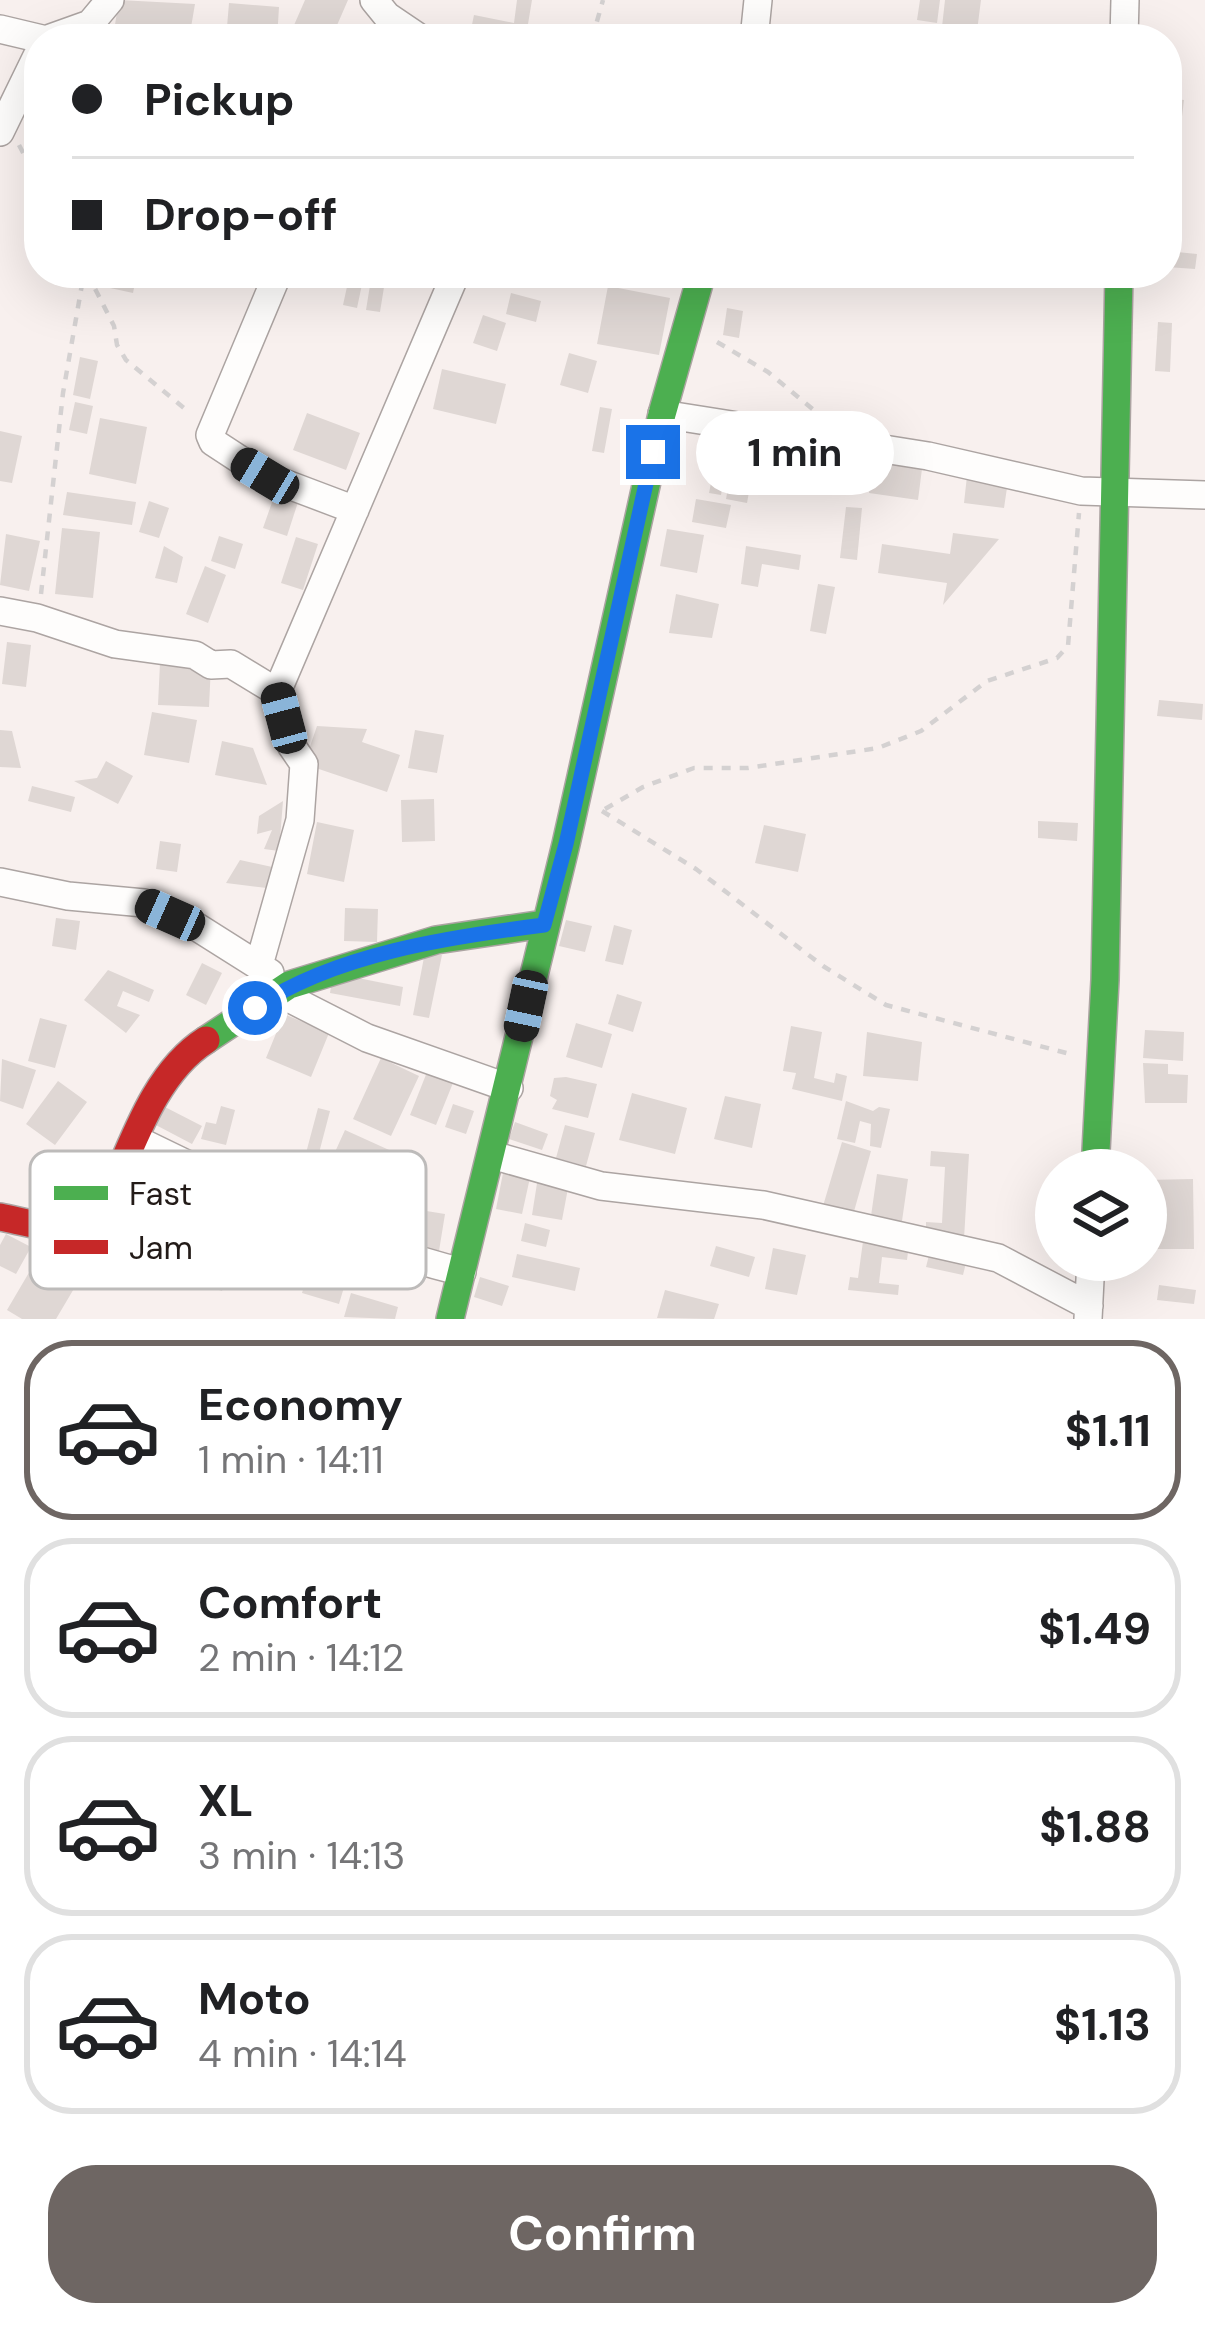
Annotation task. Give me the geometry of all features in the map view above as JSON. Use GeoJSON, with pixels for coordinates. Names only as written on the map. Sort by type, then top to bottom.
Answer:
{"type":"FeatureCollection","features":[{"type":"Feature","properties":{"kind":"street"},"geometry":{"type":"LineString","coordinates":[[90,24],[110,0]]}},
{"type":"Feature","properties":{"kind":"street"},"geometry":{"type":"LineString","coordinates":[[3,125],[24,82]]}},
{"type":"Feature","properties":{"kind":"street"},"geometry":{"type":"LineString","coordinates":[[271,288],[211,427],[213,442],[265,476],[355,510]]}},
{"type":"Feature","properties":{"kind":"street"},"geometry":{"type":"LineString","coordinates":[[259,965],[300,820],[304,764],[291,745],[277,692],[450,288]]}},
{"type":"Feature","properties":{"kind":"street"},"geometry":{"type":"LineString","coordinates":[[450,1319],[509,1088],[662,414],[697,288]]}},
{"type":"Feature","properties":{"kind":"street"},"geometry":{"type":"LineString","coordinates":[[1096,1149],[1119,288]]}},
{"type":"Feature","properties":{"kind":"street"},"geometry":{"type":"LineString","coordinates":[[662,414],[838,440],[1082,490],[1205,495]]}},
{"type":"Feature","properties":{"kind":"street"},"geometry":{"type":"LineString","coordinates":[[0,611],[115,644],[195,656],[211,665],[231,664],[277,692]]}},
{"type":"Feature","properties":{"kind":"street"},"geometry":{"type":"LineString","coordinates":[[0,882],[68,896],[144,903],[259,965],[283,989],[367,1038],[509,1088]]}},
{"type":"Feature","properties":{"kind":"street"},"geometry":{"type":"LineString","coordinates":[[131,1151],[166,1076],[188,1051],[283,989],[436,940],[544,925]]}},
{"type":"Feature","properties":{"kind":"street"},"geometry":{"type":"LineString","coordinates":[[136,1140],[158,1151]]}},
{"type":"Feature","properties":{"kind":"street"},"geometry":{"type":"LineString","coordinates":[[492,1155],[601,1186],[763,1205],[998,1258],[1088,1312],[1090,1281]]}},
{"type":"Feature","properties":{"kind":"street"},"geometry":{"type":"LineString","coordinates":[[0,1217],[30,1222]]}},
{"type":"Feature","properties":{"kind":"street"},"geometry":{"type":"LineString","coordinates":[[426,1263],[462,1272]]}},
{"type":"Feature","properties":{"kind":"path"},"geometry":{"type":"LineString","coordinates":[[3,125],[24,159]]}},
{"type":"Feature","properties":{"kind":"path"},"geometry":{"type":"LineString","coordinates":[[37,618],[63,393],[82,288]]}},
{"type":"Feature","properties":{"kind":"path"},"geometry":{"type":"LineString","coordinates":[[92,288],[126,360],[211,427]]}},
{"type":"Feature","properties":{"kind":"path"},"geometry":{"type":"LineString","coordinates":[[685,327],[768,371],[808,402],[838,440]]}},
{"type":"Feature","properties":{"kind":"path"},"geometry":{"type":"LineString","coordinates":[[569,830],[643,787],[694,769],[748,768],[878,748],[921,731],[987,681],[1057,658],[1068,646],[1082,490]]}},
{"type":"Feature","properties":{"kind":"path"},"geometry":{"type":"LineString","coordinates":[[602,811],[696,869],[823,966],[886,1005],[1101,1060]]}},
{"type":"Feature","properties":{"kind":"building"},"geometry":{"type":"Polygon","coordinates":[[[119,0],[195,4],[192,24],[115,24],[119,0]]]}},
{"type":"Feature","properties":{"kind":"building"},"geometry":{"type":"Polygon","coordinates":[[[305,0],[348,0],[338,24],[295,24],[305,0]]]}},
{"type":"Feature","properties":{"kind":"building"},"geometry":{"type":"Polygon","coordinates":[[[517,0],[532,0],[528,24],[472,24],[474,15],[514,23],[517,0]]]}},
{"type":"Feature","properties":{"kind":"building"},"geometry":{"type":"Polygon","coordinates":[[[920,0],[940,0],[937,23],[917,20],[920,0]]]}},
{"type":"Feature","properties":{"kind":"building"},"geometry":{"type":"Polygon","coordinates":[[[945,0],[981,0],[978,24],[942,24],[945,0]]]}},
{"type":"Feature","properties":{"kind":"building"},"geometry":{"type":"Polygon","coordinates":[[[229,3],[279,7],[278,24],[227,24],[229,3]]]}},
{"type":"Feature","properties":{"kind":"building"},"geometry":{"type":"Polygon","coordinates":[[[1182,252],[1197,254],[1195,269],[1182,268],[1182,252]]]}},
{"type":"Feature","properties":{"kind":"building"},"geometry":{"type":"Polygon","coordinates":[[[347,288],[361,288],[357,308],[343,305],[347,288]]]}},
{"type":"Feature","properties":{"kind":"building"},"geometry":{"type":"Polygon","coordinates":[[[370,288],[384,288],[380,312],[366,310],[370,288]]]}},
{"type":"Feature","properties":{"kind":"building"},"geometry":{"type":"Polygon","coordinates":[[[608,288],[670,298],[659,355],[597,344],[608,288]]]}},
{"type":"Feature","properties":{"kind":"building"},"geometry":{"type":"Polygon","coordinates":[[[511,293],[541,301],[536,322],[506,314],[511,293]]]}},
{"type":"Feature","properties":{"kind":"building"},"geometry":{"type":"Polygon","coordinates":[[[727,308],[743,311],[739,338],[723,335],[727,308]]]}},
{"type":"Feature","properties":{"kind":"building"},"geometry":{"type":"Polygon","coordinates":[[[483,315],[506,323],[497,351],[473,343],[483,315]]]}},
{"type":"Feature","properties":{"kind":"building"},"geometry":{"type":"Polygon","coordinates":[[[1158,322],[1172,323],[1170,372],[1155,371],[1158,322]]]}},
{"type":"Feature","properties":{"kind":"building"},"geometry":{"type":"Polygon","coordinates":[[[569,353],[597,361],[588,393],[560,385],[569,353]]]}},
{"type":"Feature","properties":{"kind":"building"},"geometry":{"type":"Polygon","coordinates":[[[80,357],[98,361],[90,399],[73,395],[80,357]]]}},
{"type":"Feature","properties":{"kind":"building"},"geometry":{"type":"Polygon","coordinates":[[[442,369],[506,384],[496,424],[433,409],[442,369]]]}},
{"type":"Feature","properties":{"kind":"building"},"geometry":{"type":"Polygon","coordinates":[[[75,402],[93,406],[87,434],[69,430],[75,402]]]}},
{"type":"Feature","properties":{"kind":"building"},"geometry":{"type":"Polygon","coordinates":[[[600,407],[612,409],[604,453],[592,451],[600,407]]]}},
{"type":"Feature","properties":{"kind":"building"},"geometry":{"type":"Polygon","coordinates":[[[307,413],[360,433],[346,470],[293,450],[307,413]]]}},
{"type":"Feature","properties":{"kind":"building"},"geometry":{"type":"Polygon","coordinates":[[[100,418],[147,427],[136,484],[89,474],[100,418]]]}},
{"type":"Feature","properties":{"kind":"building"},"geometry":{"type":"Polygon","coordinates":[[[0,431],[22,436],[12,483],[0,481],[0,431]]]}},
{"type":"Feature","properties":{"kind":"building"},"geometry":{"type":"Polygon","coordinates":[[[718,447],[729,449],[721,495],[709,493],[718,447]]]}},
{"type":"Feature","properties":{"kind":"building"},"geometry":{"type":"Polygon","coordinates":[[[735,450],[756,454],[747,503],[726,499],[735,450]]]}},
{"type":"Feature","properties":{"kind":"building"},"geometry":{"type":"Polygon","coordinates":[[[861,455],[923,461],[918,500],[869,493],[870,483],[857,481],[861,455]]]}},
{"type":"Feature","properties":{"kind":"building"},"geometry":{"type":"Polygon","coordinates":[[[967,476],[1008,481],[1004,508],[964,503],[967,476]]]}},
{"type":"Feature","properties":{"kind":"building"},"geometry":{"type":"Polygon","coordinates":[[[276,491],[299,499],[287,536],[263,528],[276,491]]]}},
{"type":"Feature","properties":{"kind":"building"},"geometry":{"type":"Polygon","coordinates":[[[67,492],[136,502],[132,525],[63,515],[67,492]]]}},
{"type":"Feature","properties":{"kind":"building"},"geometry":{"type":"Polygon","coordinates":[[[696,499],[731,505],[726,528],[692,522],[696,499]]]}},
{"type":"Feature","properties":{"kind":"building"},"geometry":{"type":"Polygon","coordinates":[[[149,501],[169,508],[159,538],[139,532],[149,501]]]}},
{"type":"Feature","properties":{"kind":"building"},"geometry":{"type":"Polygon","coordinates":[[[846,507],[862,508],[857,560],[840,558],[846,507]]]}},
{"type":"Feature","properties":{"kind":"building"},"geometry":{"type":"Polygon","coordinates":[[[62,528],[100,532],[93,598],[55,594],[62,528]]]}},
{"type":"Feature","properties":{"kind":"building"},"geometry":{"type":"Polygon","coordinates":[[[667,529],[704,535],[697,573],[660,566],[667,529]]]}},
{"type":"Feature","properties":{"kind":"building"},"geometry":{"type":"Polygon","coordinates":[[[953,533],[999,539],[943,605],[947,583],[878,573],[882,544],[950,554],[953,533]]]}},
{"type":"Feature","properties":{"kind":"building"},"geometry":{"type":"Polygon","coordinates":[[[6,534],[40,541],[29,591],[0,585],[6,534]]]}},
{"type":"Feature","properties":{"kind":"building"},"geometry":{"type":"Polygon","coordinates":[[[219,536],[243,544],[235,569],[211,561],[219,536]]]}},
{"type":"Feature","properties":{"kind":"building"},"geometry":{"type":"Polygon","coordinates":[[[296,537],[318,544],[303,590],[281,583],[296,537]]]}},
{"type":"Feature","properties":{"kind":"building"},"geometry":{"type":"Polygon","coordinates":[[[164,546],[183,557],[177,583],[155,578],[164,546]]]}},
{"type":"Feature","properties":{"kind":"building"},"geometry":{"type":"Polygon","coordinates":[[[746,546],[801,555],[799,570],[762,564],[758,587],[741,584],[746,546]]]}},
{"type":"Feature","properties":{"kind":"building"},"geometry":{"type":"Polygon","coordinates":[[[205,566],[226,575],[208,623],[186,614],[205,566]]]}},
{"type":"Feature","properties":{"kind":"building"},"geometry":{"type":"Polygon","coordinates":[[[818,584],[835,587],[826,634],[810,631],[818,584]]]}},
{"type":"Feature","properties":{"kind":"building"},"geometry":{"type":"Polygon","coordinates":[[[676,594],[719,604],[712,638],[669,633],[676,594]]]}},
{"type":"Feature","properties":{"kind":"building"},"geometry":{"type":"Polygon","coordinates":[[[7,642],[31,645],[26,687],[2,684],[7,642]]]}},
{"type":"Feature","properties":{"kind":"building"},"geometry":{"type":"Polygon","coordinates":[[[160,663],[211,665],[209,707],[158,705],[160,663]]]}},
{"type":"Feature","properties":{"kind":"building"},"geometry":{"type":"Polygon","coordinates":[[[1159,700],[1203,704],[1202,720],[1157,716],[1159,700]]]}},
{"type":"Feature","properties":{"kind":"building"},"geometry":{"type":"Polygon","coordinates":[[[152,712],[197,720],[189,763],[144,755],[152,712]]]}},
{"type":"Feature","properties":{"kind":"building"},"geometry":{"type":"Polygon","coordinates":[[[317,726],[367,729],[362,742],[400,755],[387,792],[304,764],[317,726]]]}},
{"type":"Feature","properties":{"kind":"building"},"geometry":{"type":"Polygon","coordinates":[[[0,730],[12,731],[21,768],[0,767],[0,730]]]}},
{"type":"Feature","properties":{"kind":"building"},"geometry":{"type":"Polygon","coordinates":[[[415,730],[444,735],[437,773],[408,768],[415,730]]]}},
{"type":"Feature","properties":{"kind":"building"},"geometry":{"type":"Polygon","coordinates":[[[222,741],[253,748],[267,785],[215,775],[222,741]]]}},
{"type":"Feature","properties":{"kind":"building"},"geometry":{"type":"Polygon","coordinates":[[[106,761],[133,776],[118,804],[74,781],[97,778],[106,761]]]}},
{"type":"Feature","properties":{"kind":"building"},"geometry":{"type":"Polygon","coordinates":[[[32,786],[75,797],[71,812],[28,801],[32,786]]]}},
{"type":"Feature","properties":{"kind":"building"},"geometry":{"type":"Polygon","coordinates":[[[434,799],[435,841],[402,842],[401,800],[434,799]]]}},
{"type":"Feature","properties":{"kind":"building"},"geometry":{"type":"Polygon","coordinates":[[[283,801],[279,851],[264,849],[272,830],[257,834],[259,816],[283,801]]]}},
{"type":"Feature","properties":{"kind":"building"},"geometry":{"type":"Polygon","coordinates":[[[1038,821],[1078,823],[1077,841],[1038,838],[1038,821]]]}},
{"type":"Feature","properties":{"kind":"building"},"geometry":{"type":"Polygon","coordinates":[[[317,822],[354,830],[344,882],[307,874],[317,822]]]}},
{"type":"Feature","properties":{"kind":"building"},"geometry":{"type":"Polygon","coordinates":[[[764,825],[806,834],[798,872],[755,863],[764,825]]]}},
{"type":"Feature","properties":{"kind":"building"},"geometry":{"type":"Polygon","coordinates":[[[160,841],[181,844],[177,872],[156,869],[160,841]]]}},
{"type":"Feature","properties":{"kind":"building"},"geometry":{"type":"Polygon","coordinates":[[[240,860],[286,870],[267,888],[226,883],[240,860]]]}},
{"type":"Feature","properties":{"kind":"building"},"geometry":{"type":"Polygon","coordinates":[[[345,908],[378,909],[377,942],[344,941],[345,908]]]}},
{"type":"Feature","properties":{"kind":"building"},"geometry":{"type":"Polygon","coordinates":[[[56,918],[80,921],[76,950],[52,946],[56,918]]]}},
{"type":"Feature","properties":{"kind":"building"},"geometry":{"type":"Polygon","coordinates":[[[566,920],[592,926],[585,952],[559,946],[566,920]]]}},
{"type":"Feature","properties":{"kind":"building"},"geometry":{"type":"Polygon","coordinates":[[[614,925],[632,930],[623,965],[605,961],[614,925]]]}},
{"type":"Feature","properties":{"kind":"building"},"geometry":{"type":"Polygon","coordinates":[[[425,952],[442,955],[429,1018],[413,1015],[425,952]]]}},
{"type":"Feature","properties":{"kind":"building"},"geometry":{"type":"Polygon","coordinates":[[[202,963],[222,973],[206,1005],[186,995],[202,963]]]}},
{"type":"Feature","properties":{"kind":"building"},"geometry":{"type":"Polygon","coordinates":[[[108,970],[154,990],[149,1002],[123,991],[117,1006],[140,1015],[126,1033],[84,1000],[108,970]]]}},
{"type":"Feature","properties":{"kind":"building"},"geometry":{"type":"Polygon","coordinates":[[[333,973],[403,987],[400,1006],[330,993],[333,973]]]}},
{"type":"Feature","properties":{"kind":"building"},"geometry":{"type":"Polygon","coordinates":[[[617,994],[642,1002],[633,1032],[608,1024],[617,994]]]}},
{"type":"Feature","properties":{"kind":"building"},"geometry":{"type":"Polygon","coordinates":[[[284,1014],[329,1033],[311,1077],[266,1058],[284,1014]]]}},
{"type":"Feature","properties":{"kind":"building"},"geometry":{"type":"Polygon","coordinates":[[[40,1018],[67,1025],[55,1068],[28,1061],[40,1018]]]}},
{"type":"Feature","properties":{"kind":"building"},"geometry":{"type":"Polygon","coordinates":[[[576,1023],[612,1034],[602,1068],[566,1057],[576,1023]]]}},
{"type":"Feature","properties":{"kind":"building"},"geometry":{"type":"Polygon","coordinates":[[[791,1026],[822,1032],[814,1078],[834,1083],[836,1073],[847,1076],[842,1101],[792,1089],[796,1073],[783,1071],[791,1026]]]}},
{"type":"Feature","properties":{"kind":"building"},"geometry":{"type":"Polygon","coordinates":[[[1145,1030],[1184,1032],[1183,1061],[1143,1058],[1145,1030]]]}},
{"type":"Feature","properties":{"kind":"building"},"geometry":{"type":"Polygon","coordinates":[[[867,1032],[922,1042],[918,1081],[863,1076],[867,1032]]]}},
{"type":"Feature","properties":{"kind":"building"},"geometry":{"type":"Polygon","coordinates":[[[381,1058],[419,1076],[391,1136],[353,1119],[381,1058]]]}},
{"type":"Feature","properties":{"kind":"building"},"geometry":{"type":"Polygon","coordinates":[[[2,1059],[36,1070],[23,1109],[0,1101],[2,1059]]]}},
{"type":"Feature","properties":{"kind":"building"},"geometry":{"type":"Polygon","coordinates":[[[1143,1063],[1168,1064],[1168,1074],[1188,1075],[1187,1103],[1145,1103],[1143,1063]]]}},
{"type":"Feature","properties":{"kind":"building"},"geometry":{"type":"Polygon","coordinates":[[[429,1067],[455,1078],[436,1125],[410,1115],[429,1067]]]}},
{"type":"Feature","properties":{"kind":"building"},"geometry":{"type":"Polygon","coordinates":[[[554,1078],[597,1084],[588,1118],[552,1109],[557,1100],[550,1096],[554,1078]]]}},
{"type":"Feature","properties":{"kind":"building"},"geometry":{"type":"Polygon","coordinates":[[[58,1081],[87,1102],[55,1145],[26,1124],[58,1081]]]}},
{"type":"Feature","properties":{"kind":"building"},"geometry":{"type":"Polygon","coordinates":[[[632,1093],[687,1108],[675,1154],[619,1140],[632,1093]]]}},
{"type":"Feature","properties":{"kind":"building"},"geometry":{"type":"Polygon","coordinates":[[[725,1096],[761,1104],[752,1148],[714,1139],[725,1096]]]}},
{"type":"Feature","properties":{"kind":"building"},"geometry":{"type":"Polygon","coordinates":[[[846,1101],[873,1111],[890,1109],[881,1148],[870,1146],[871,1124],[860,1121],[855,1143],[837,1139],[846,1101]]]}},
{"type":"Feature","properties":{"kind":"building"},"geometry":{"type":"Polygon","coordinates":[[[453,1104],[474,1111],[466,1134],[445,1127],[453,1104]]]}},
{"type":"Feature","properties":{"kind":"building"},"geometry":{"type":"Polygon","coordinates":[[[163,1106],[202,1126],[192,1144],[154,1124],[163,1106]]]}},
{"type":"Feature","properties":{"kind":"building"},"geometry":{"type":"Polygon","coordinates":[[[221,1106],[235,1110],[226,1145],[201,1139],[206,1122],[216,1124],[221,1106]]]}},
{"type":"Feature","properties":{"kind":"building"},"geometry":{"type":"Polygon","coordinates":[[[318,1108],[330,1111],[320,1151],[307,1151],[318,1108]]]}},
{"type":"Feature","properties":{"kind":"building"},"geometry":{"type":"Polygon","coordinates":[[[515,1122],[548,1134],[542,1150],[509,1139],[515,1122]]]}},
{"type":"Feature","properties":{"kind":"building"},"geometry":{"type":"Polygon","coordinates":[[[565,1125],[595,1133],[586,1166],[556,1158],[565,1125]]]}},
{"type":"Feature","properties":{"kind":"building"},"geometry":{"type":"Polygon","coordinates":[[[345,1130],[391,1151],[335,1151],[345,1130]]]}},
{"type":"Feature","properties":{"kind":"building"},"geometry":{"type":"Polygon","coordinates":[[[842,1142],[871,1151],[853,1215],[823,1206],[842,1142]]]}},
{"type":"Feature","properties":{"kind":"building"},"geometry":{"type":"Polygon","coordinates":[[[931,1151],[969,1154],[964,1239],[926,1237],[926,1222],[942,1223],[945,1167],[930,1166],[931,1151]]]}},
{"type":"Feature","properties":{"kind":"building"},"geometry":{"type":"Polygon","coordinates":[[[504,1168],[531,1173],[522,1214],[496,1209],[504,1168]]]}},
{"type":"Feature","properties":{"kind":"building"},"geometry":{"type":"Polygon","coordinates":[[[877,1174],[908,1179],[901,1228],[870,1223],[877,1174]]]}},
{"type":"Feature","properties":{"kind":"building"},"geometry":{"type":"Polygon","coordinates":[[[538,1177],[569,1183],[562,1220],[532,1215],[538,1177]]]}},
{"type":"Feature","properties":{"kind":"building"},"geometry":{"type":"Polygon","coordinates":[[[1193,1179],[1194,1249],[1167,1249],[1167,1180],[1193,1179]]]}},
{"type":"Feature","properties":{"kind":"building"},"geometry":{"type":"Polygon","coordinates":[[[426,1211],[445,1214],[439,1251],[426,1249],[426,1211]]]}},
{"type":"Feature","properties":{"kind":"building"},"geometry":{"type":"Polygon","coordinates":[[[525,1223],[550,1230],[546,1247],[521,1241],[525,1223]]]}},
{"type":"Feature","properties":{"kind":"building"},"geometry":{"type":"Polygon","coordinates":[[[6,1234],[30,1246],[16,1274],[0,1266],[0,1245],[6,1234]]]}},
{"type":"Feature","properties":{"kind":"building"},"geometry":{"type":"Polygon","coordinates":[[[864,1234],[909,1244],[907,1260],[882,1257],[879,1283],[899,1285],[898,1295],[848,1290],[850,1277],[858,1278],[864,1234]]]}},
{"type":"Feature","properties":{"kind":"building"},"geometry":{"type":"Polygon","coordinates":[[[716,1246],[755,1257],[749,1277],[710,1266],[716,1246]]]}},
{"type":"Feature","properties":{"kind":"building"},"geometry":{"type":"Polygon","coordinates":[[[773,1248],[806,1255],[797,1295],[765,1289],[773,1248]]]}},
{"type":"Feature","properties":{"kind":"building"},"geometry":{"type":"Polygon","coordinates":[[[930,1251],[967,1259],[963,1275],[926,1267],[930,1251]]]}},
{"type":"Feature","properties":{"kind":"building"},"geometry":{"type":"Polygon","coordinates":[[[517,1254],[580,1268],[575,1291],[512,1277],[517,1254]]]}},
{"type":"Feature","properties":{"kind":"building"},"geometry":{"type":"Polygon","coordinates":[[[30,1271],[30,1289],[74,1289],[56,1319],[22,1319],[7,1310],[30,1271]]]}},
{"type":"Feature","properties":{"kind":"building"},"geometry":{"type":"Polygon","coordinates":[[[480,1277],[509,1286],[502,1306],[474,1297],[480,1277]]]}},
{"type":"Feature","properties":{"kind":"building"},"geometry":{"type":"Polygon","coordinates":[[[1159,1285],[1196,1290],[1194,1304],[1157,1300],[1159,1285]]]}},
{"type":"Feature","properties":{"kind":"building"},"geometry":{"type":"Polygon","coordinates":[[[303,1289],[343,1289],[339,1304],[302,1293],[303,1289]]]}},
{"type":"Feature","properties":{"kind":"building"},"geometry":{"type":"Polygon","coordinates":[[[665,1290],[719,1304],[714,1319],[657,1318],[665,1290]]]}},
{"type":"Feature","properties":{"kind":"building"},"geometry":{"type":"Polygon","coordinates":[[[351,1293],[398,1307],[395,1319],[344,1317],[351,1293]]]}},
{"type":"Feature","properties":{"kind":"traffic: fast"},"geometry":{"type":"LineString","coordinates":[[450,1319],[566,844],[662,414],[698,288]]}},
{"type":"Feature","properties":{"kind":"traffic: fast"},"geometry":{"type":"LineString","coordinates":[[1096,1149],[1105,980],[1119,288]]}},
{"type":"Feature","properties":{"kind":"traffic: fast"},"geometry":{"type":"LineString","coordinates":[[206,1040],[289,985],[436,940],[544,924]]}},
{"type":"Feature","properties":{"kind":"traffic: jam"},"geometry":{"type":"LineString","coordinates":[[128,1151],[170,1073],[206,1040]]}},
{"type":"Feature","properties":{"kind":"traffic: jam"},"geometry":{"type":"LineString","coordinates":[[0,1217],[30,1224]]}},
{"type":"Feature","properties":{"kind":"route"},"geometry":{"type":"LineString","coordinates":[[255,1008],[289,985],[436,940],[544,925],[653,452]]}}]}
